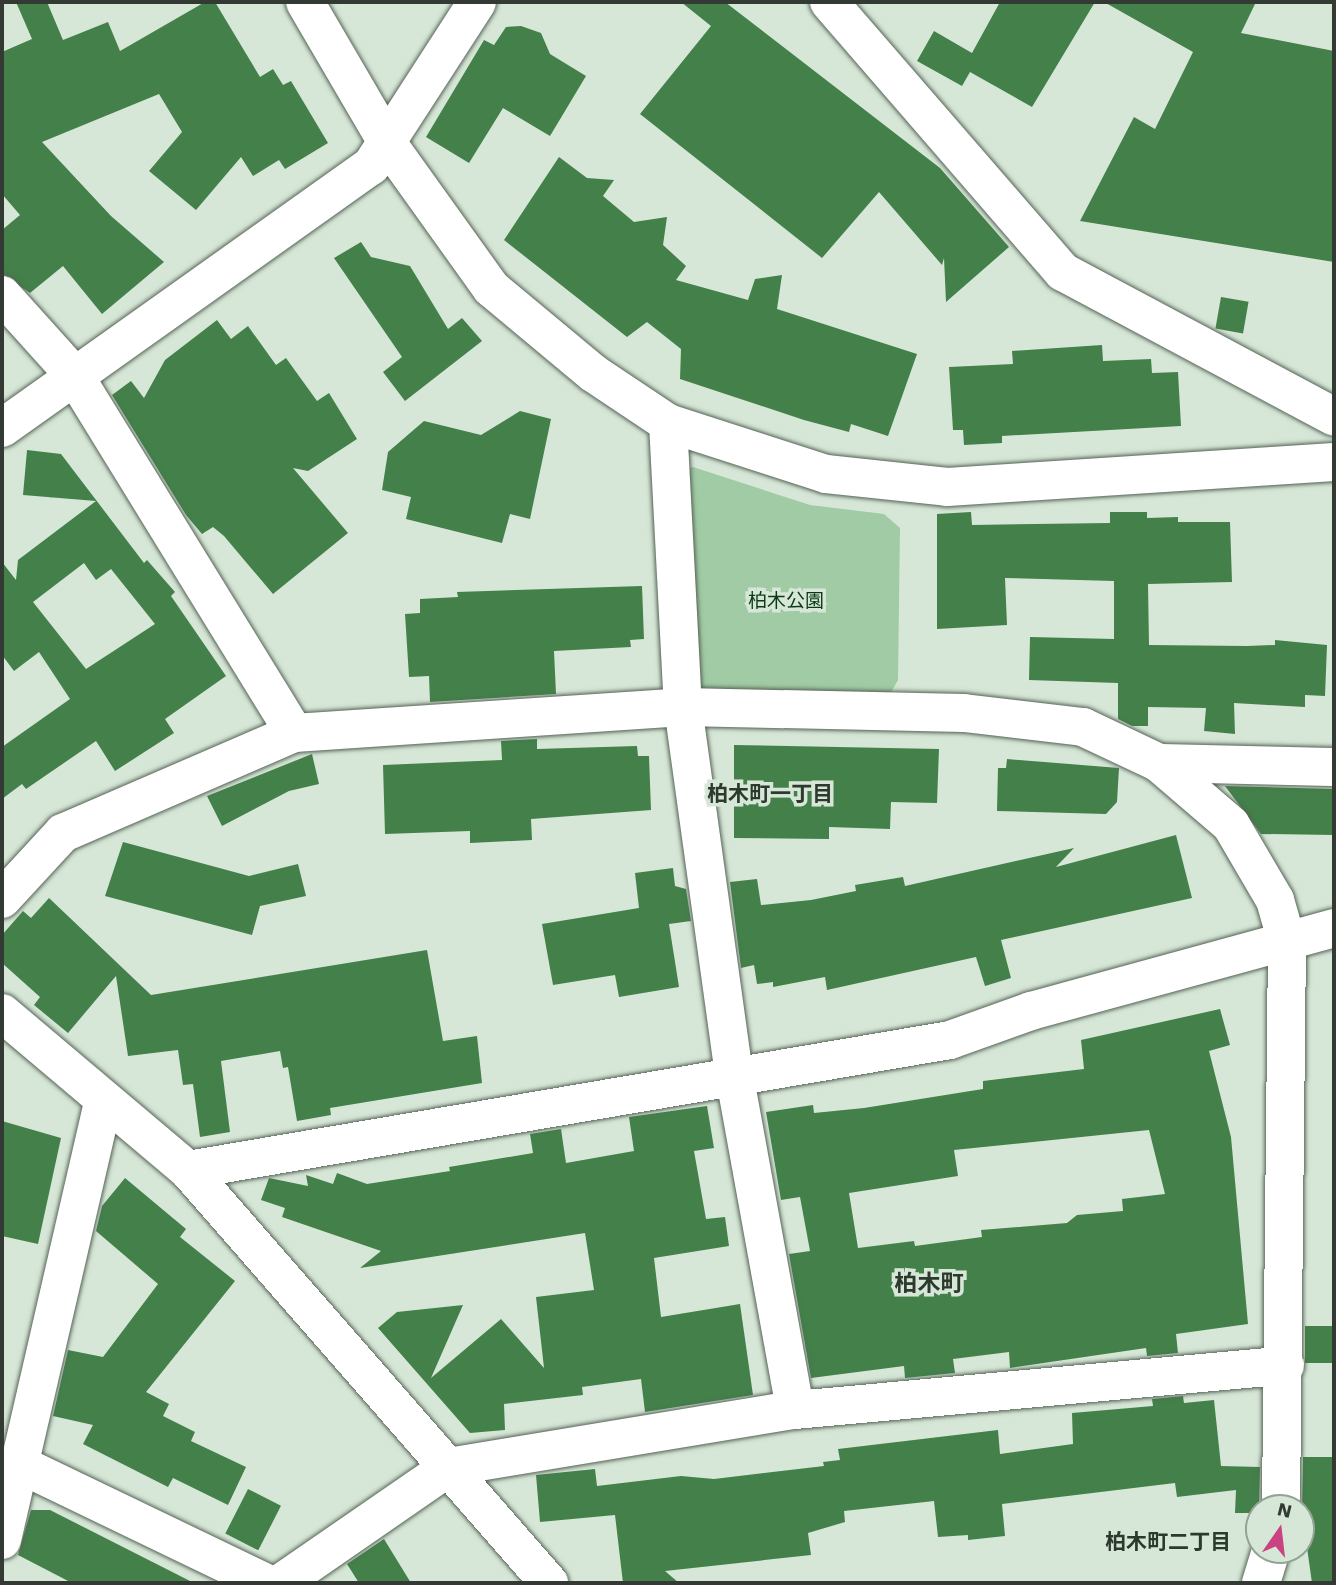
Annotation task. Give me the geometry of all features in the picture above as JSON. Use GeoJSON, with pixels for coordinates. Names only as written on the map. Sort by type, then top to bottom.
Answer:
{"type":"FeatureCollection","features":[{"type":"Feature","properties":{"kind":"street"},"geometry":{"type":"LineString","coordinates":[[305,2],[388,144],[491,288],[593,373],[668,423],[826,474],[947,487],[1334,462]]}},
{"type":"Feature","properties":{"kind":"street"},"geometry":{"type":"LineString","coordinates":[[2,428],[371,166],[388,144],[477,2]]}},
{"type":"Feature","properties":{"kind":"street"},"geometry":{"type":"LineString","coordinates":[[829,2],[1062,272],[1334,417]]}},
{"type":"Feature","properties":{"kind":"street"},"geometry":{"type":"LineString","coordinates":[[2,295],[74,375],[294,733]]}},
{"type":"Feature","properties":{"kind":"street"},"geometry":{"type":"LineString","coordinates":[[668,423],[683,707],[734,1073],[795,1410]]}},
{"type":"Feature","properties":{"kind":"street"},"geometry":{"type":"LineString","coordinates":[[2,899],[63,833],[294,733],[683,707],[964,713],[1070,726],[1159,763],[1231,825],[1275,900],[1287,942],[1285,1365],[1281,1494]]}},
{"type":"Feature","properties":{"kind":"street"},"geometry":{"type":"LineString","coordinates":[[1159,763],[1334,767]]}},
{"type":"Feature","properties":{"kind":"street"},"geometry":{"type":"LineString","coordinates":[[188,1170],[734,1073],[950,1040],[1031,1012],[1334,928]]}},
{"type":"Feature","properties":{"kind":"street"},"geometry":{"type":"LineString","coordinates":[[2,1013],[103,1103],[188,1170],[549,1583]]}},
{"type":"Feature","properties":{"kind":"street"},"geometry":{"type":"LineString","coordinates":[[2,1540],[103,1103]]}},
{"type":"Feature","properties":{"kind":"street"},"geometry":{"type":"LineString","coordinates":[[281,1583],[449,1467],[795,1410],[1285,1365]]}},
{"type":"Feature","properties":{"kind":"street"},"geometry":{"type":"LineString","coordinates":[[19,1464],[266,1583]]}},
{"type":"Feature","properties":{"kind":"street"},"geometry":{"type":"LineString","coordinates":[[1261,1583],[1266,1564]]}},
{"type":"Feature","properties":{"kind":"green space","name":"柏木公園"},"geometry":{"type":"Polygon","coordinates":[[[693,467],[810,505],[884,514],[900,528],[898,680],[885,703],[707,698],[690,680],[676,472],[693,467]]]}},
{"type":"Feature","properties":{"kind":"building"},"geometry":{"type":"Polygon","coordinates":[[[16,2],[47,2],[63,40],[108,22],[120,51],[205,2],[215,2],[260,77],[273,69],[283,85],[291,81],[328,143],[285,169],[279,160],[253,176],[241,157],[196,210],[149,171],[182,132],[159,94],[42,142],[111,216],[164,262],[102,314],[63,266],[30,293],[2,274],[2,230],[20,215],[2,194],[2,52],[32,39],[16,2]]]}},
{"type":"Feature","properties":{"kind":"building"},"geometry":{"type":"Polygon","coordinates":[[[681,2],[725,2],[940,168],[1009,247],[946,302],[944,258],[942,265],[879,192],[822,258],[640,114],[711,26],[681,2]]]}},
{"type":"Feature","properties":{"kind":"building"},"geometry":{"type":"Polygon","coordinates":[[[1000,2],[1095,2],[1032,107],[970,72],[962,86],[917,61],[934,31],[972,53],[1000,2]]]}},
{"type":"Feature","properties":{"kind":"building"},"geometry":{"type":"Polygon","coordinates":[[[1104,2],[1256,2],[1241,33],[1334,51],[1334,262],[1080,221],[1134,117],[1155,129],[1193,52],[1104,2]]]}},
{"type":"Feature","properties":{"kind":"building"},"geometry":{"type":"Polygon","coordinates":[[[521,26],[541,33],[550,54],[586,76],[550,136],[503,108],[469,163],[426,137],[484,40],[494,45],[506,27],[521,26]]]}},
{"type":"Feature","properties":{"kind":"building"},"geometry":{"type":"Polygon","coordinates":[[[559,157],[587,178],[614,180],[603,196],[634,222],[667,217],[663,245],[686,266],[676,280],[748,300],[755,279],[782,275],[777,309],[917,354],[888,436],[851,424],[849,432],[804,420],[680,379],[681,349],[647,322],[627,337],[504,240],[559,157]]]}},
{"type":"Feature","properties":{"kind":"building"},"geometry":{"type":"Polygon","coordinates":[[[361,242],[371,257],[410,266],[448,329],[462,318],[482,341],[405,401],[383,372],[402,357],[334,258],[361,242]]]}},
{"type":"Feature","properties":{"kind":"building"},"geometry":{"type":"Polygon","coordinates":[[[1221,297],[1249,302],[1243,333],[1215,329],[1221,297]]]}},
{"type":"Feature","properties":{"kind":"building"},"geometry":{"type":"Polygon","coordinates":[[[217,320],[231,339],[248,326],[276,365],[286,358],[317,401],[329,393],[357,439],[308,471],[293,468],[348,533],[273,594],[224,536],[213,527],[202,534],[186,515],[112,395],[131,381],[144,398],[165,360],[217,320]]]}},
{"type":"Feature","properties":{"kind":"building"},"geometry":{"type":"Polygon","coordinates":[[[1102,345],[1103,361],[1151,359],[1152,373],[1178,372],[1181,426],[1002,436],[1002,443],[964,445],[963,430],[953,430],[949,367],[1013,364],[1012,351],[1102,345]]]}},
{"type":"Feature","properties":{"kind":"building"},"geometry":{"type":"Polygon","coordinates":[[[520,411],[551,419],[530,519],[510,514],[502,543],[406,519],[411,497],[382,490],[388,452],[424,421],[481,435],[520,411]]]}},
{"type":"Feature","properties":{"kind":"building"},"geometry":{"type":"Polygon","coordinates":[[[27,450],[61,454],[144,563],[147,560],[175,592],[171,596],[226,676],[165,719],[174,733],[115,771],[96,741],[26,789],[22,784],[2,799],[2,747],[70,699],[39,652],[14,671],[2,655],[2,562],[16,580],[18,560],[96,501],[23,495],[27,450]],[[84,563],[33,602],[86,669],[155,624],[111,569],[96,580],[84,563]]]}},
{"type":"Feature","properties":{"kind":"building"},"geometry":{"type":"Polygon","coordinates":[[[971,512],[972,525],[1110,523],[1110,512],[1147,512],[1147,518],[1178,517],[1178,522],[1230,522],[1232,582],[1148,584],[1149,645],[1275,645],[1275,640],[1327,645],[1325,696],[1305,695],[1305,707],[1234,703],[1235,734],[1204,731],[1206,708],[1148,707],[1148,726],[1132,726],[1118,719],[1118,683],[1029,680],[1030,637],[1114,639],[1114,581],[1005,578],[1007,625],[937,629],[937,514],[971,512]]]}},
{"type":"Feature","properties":{"kind":"building"},"geometry":{"type":"Polygon","coordinates":[[[642,586],[644,639],[630,640],[631,647],[554,651],[556,694],[430,702],[429,676],[409,677],[405,614],[420,613],[420,599],[458,597],[457,592],[642,586]]]}},
{"type":"Feature","properties":{"kind":"building"},"geometry":{"type":"Polygon","coordinates":[[[537,739],[537,749],[637,746],[638,756],[649,756],[651,810],[531,819],[532,840],[470,843],[470,831],[385,834],[383,765],[502,760],[501,741],[537,739]]]}},
{"type":"Feature","properties":{"kind":"building"},"geometry":{"type":"Polygon","coordinates":[[[734,745],[939,749],[937,803],[891,802],[890,829],[829,827],[829,839],[734,838],[734,745]]]}},
{"type":"Feature","properties":{"kind":"building"},"geometry":{"type":"Polygon","coordinates":[[[312,754],[319,784],[289,791],[222,826],[207,796],[312,754]]]}},
{"type":"Feature","properties":{"kind":"building"},"geometry":{"type":"Polygon","coordinates":[[[1007,759],[1119,768],[1117,802],[1106,814],[997,811],[998,768],[1006,768],[1007,759]]]}},
{"type":"Feature","properties":{"kind":"building"},"geometry":{"type":"Polygon","coordinates":[[[1225,786],[1334,789],[1334,835],[1261,834],[1225,786]]]}},
{"type":"Feature","properties":{"kind":"building"},"geometry":{"type":"Polygon","coordinates":[[[1176,835],[1192,898],[1001,940],[1011,978],[985,986],[976,957],[827,990],[825,977],[773,987],[773,982],[757,984],[754,965],[741,968],[730,882],[757,879],[761,905],[811,900],[856,891],[855,885],[903,877],[905,886],[1074,848],[1056,867],[1176,835]]]}},
{"type":"Feature","properties":{"kind":"building"},"geometry":{"type":"Polygon","coordinates":[[[123,842],[249,876],[298,864],[306,896],[260,906],[252,935],[105,896],[123,842]]]}},
{"type":"Feature","properties":{"kind":"building"},"geometry":{"type":"Polygon","coordinates":[[[673,868],[675,886],[686,889],[691,921],[669,924],[679,987],[619,997],[615,975],[553,985],[542,924],[639,908],[635,873],[673,868]]]}},
{"type":"Feature","properties":{"kind":"building"},"geometry":{"type":"Polygon","coordinates":[[[49,898],[151,995],[427,950],[443,1041],[477,1036],[482,1083],[330,1108],[331,1115],[297,1121],[288,1067],[283,1068],[280,1051],[221,1061],[230,1132],[200,1137],[193,1084],[183,1085],[178,1050],[128,1056],[116,976],[68,1033],[34,1005],[40,997],[2,963],[2,935],[23,911],[31,918],[49,898]]]}},
{"type":"Feature","properties":{"kind":"building"},"geometry":{"type":"Polygon","coordinates":[[[1220,1009],[1230,1045],[1209,1051],[1231,1137],[1248,1324],[1176,1334],[1178,1353],[1147,1356],[1146,1348],[1010,1368],[1009,1352],[953,1359],[955,1373],[905,1378],[904,1366],[811,1378],[789,1254],[810,1251],[800,1197],[781,1200],[766,1112],[813,1105],[814,1113],[864,1108],[983,1089],[983,1081],[1084,1069],[1081,1040],[1220,1009]],[[1149,1130],[954,1150],[958,1176],[849,1193],[858,1248],[914,1241],[915,1246],[982,1237],[981,1230],[1067,1223],[1077,1215],[1123,1211],[1122,1199],[1165,1194],[1149,1130]]]}},
{"type":"Feature","properties":{"kind":"building"},"geometry":{"type":"Polygon","coordinates":[[[707,1106],[714,1148],[694,1151],[706,1219],[725,1217],[729,1246],[654,1258],[661,1317],[740,1304],[753,1395],[645,1412],[641,1379],[582,1387],[583,1395],[504,1404],[505,1430],[470,1433],[378,1328],[397,1312],[463,1305],[431,1378],[501,1319],[544,1368],[536,1297],[594,1290],[585,1233],[360,1268],[381,1251],[282,1217],[285,1208],[261,1200],[269,1178],[308,1186],[306,1175],[333,1184],[337,1173],[367,1184],[450,1171],[449,1167],[533,1153],[530,1134],[561,1129],[566,1163],[634,1151],[629,1117],[707,1106]]]}},
{"type":"Feature","properties":{"kind":"building"},"geometry":{"type":"Polygon","coordinates":[[[2,1121],[61,1138],[38,1244],[2,1236],[2,1121]]]}},
{"type":"Feature","properties":{"kind":"building"},"geometry":{"type":"Polygon","coordinates":[[[125,1178],[186,1229],[180,1237],[235,1281],[146,1392],[169,1404],[163,1416],[195,1432],[191,1441],[246,1467],[228,1505],[173,1478],[168,1487],[83,1444],[93,1425],[53,1416],[68,1350],[103,1357],[158,1284],[96,1231],[102,1206],[125,1178]]]}},
{"type":"Feature","properties":{"kind":"building"},"geometry":{"type":"Polygon","coordinates":[[[1305,1326],[1334,1326],[1334,1363],[1305,1363],[1305,1326]]]}},
{"type":"Feature","properties":{"kind":"building"},"geometry":{"type":"Polygon","coordinates":[[[1183,1396],[1184,1403],[1214,1400],[1221,1466],[1260,1467],[1259,1494],[1245,1494],[1245,1513],[1235,1513],[1236,1490],[1177,1497],[1175,1483],[1002,1504],[1005,1536],[968,1540],[968,1535],[938,1537],[934,1501],[844,1511],[845,1522],[808,1533],[811,1555],[665,1571],[679,1583],[623,1583],[615,1515],[540,1522],[536,1475],[595,1469],[597,1486],[681,1476],[714,1479],[824,1466],[823,1462],[840,1460],[838,1449],[998,1430],[1000,1454],[1073,1444],[1072,1413],[1153,1406],[1152,1399],[1183,1396]]]}},
{"type":"Feature","properties":{"kind":"building"},"geometry":{"type":"Polygon","coordinates":[[[1303,1457],[1334,1457],[1334,1583],[1312,1583],[1309,1564],[1315,1564],[1315,1494],[1302,1494],[1303,1457]]]}},
{"type":"Feature","properties":{"kind":"building"},"geometry":{"type":"Polygon","coordinates":[[[248,1489],[281,1506],[258,1550],[225,1534],[248,1489]]]}},
{"type":"Feature","properties":{"kind":"building"},"geometry":{"type":"Polygon","coordinates":[[[31,1510],[50,1510],[194,1583],[72,1583],[18,1555],[31,1510]]]}},
{"type":"Feature","properties":{"kind":"building"},"geometry":{"type":"Polygon","coordinates":[[[384,1539],[411,1583],[359,1583],[347,1564],[384,1539]]]}},
{"type":"Feature","properties":{"kind":"district","name":"柏木町一丁目"},"geometry":{"type":"Point","coordinates":[770,794]}},
{"type":"Feature","properties":{"kind":"district","name":"柏木町"},"geometry":{"type":"Point","coordinates":[929,1284]}},
{"type":"Feature","properties":{"kind":"district","name":"柏木町二丁目"},"geometry":{"type":"Point","coordinates":[1168,1542]}}]}
